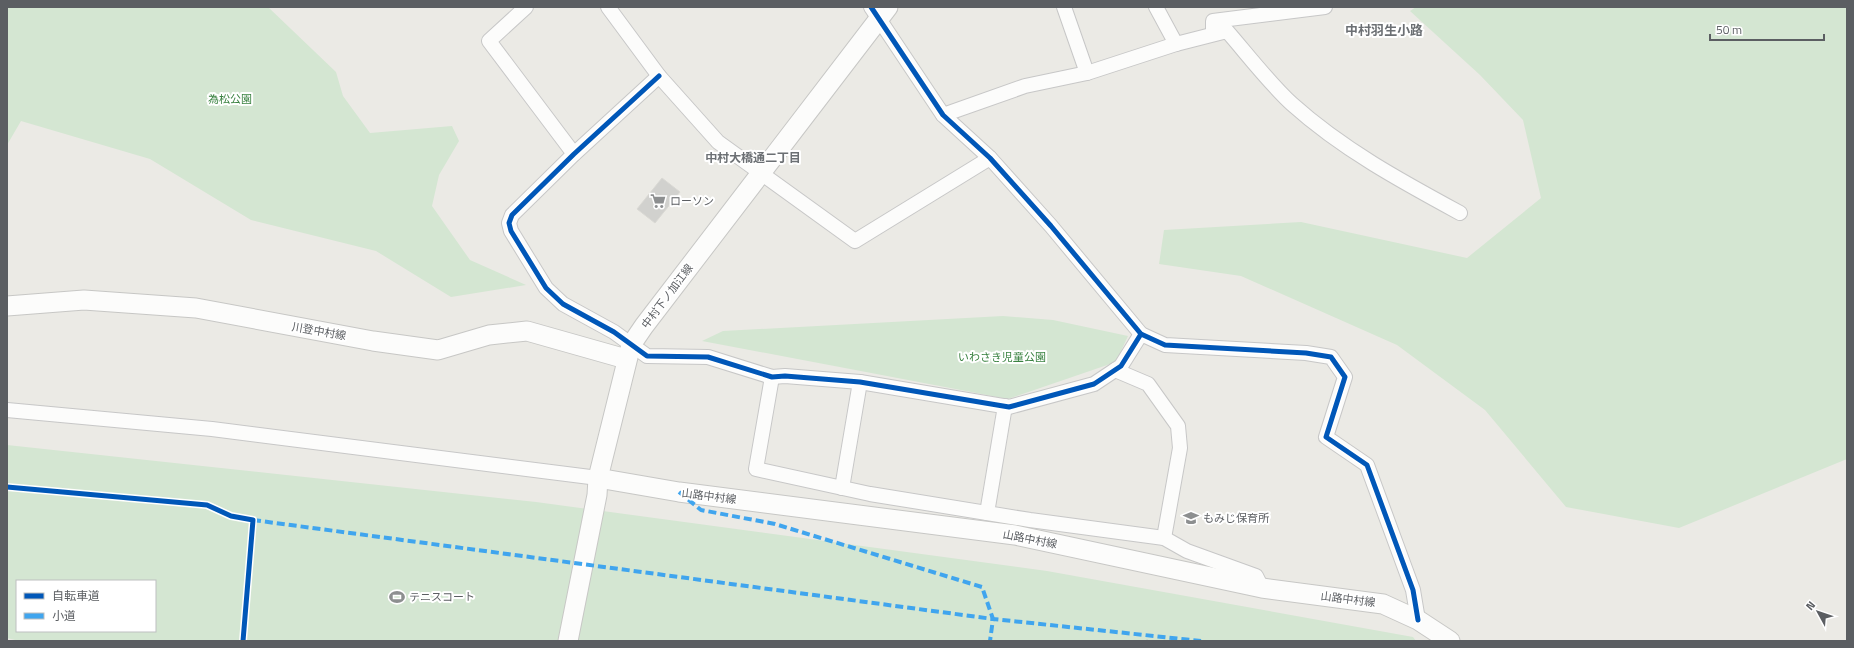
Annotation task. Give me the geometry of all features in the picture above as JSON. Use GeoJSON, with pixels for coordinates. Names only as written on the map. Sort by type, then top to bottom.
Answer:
{"type":"FeatureCollection","features":[{"type":"Feature","properties":{"kind":"main road","name":"中村下ノ加江線"},"geometry":{"type":"LineString","coordinates":[[568,641],[597,486],[629,352],[644,326],[761,174],[879,11]]}},
{"type":"Feature","properties":{"kind":"main road","name":"川登中村線"},"geometry":{"type":"LineString","coordinates":[[7,306],[84,300],[196,308],[373,341],[438,350],[489,335],[527,331],[629,352]]}},
{"type":"Feature","properties":{"kind":"main road","name":"山路中村線"},"geometry":{"type":"LineString","coordinates":[[597,486],[679,492],[1015,535],[1262,588],[1383,604],[1418,620],[1450,641]]}},
{"type":"Feature","properties":{"kind":"street"},"geometry":{"type":"LineString","coordinates":[[526,7],[489,41],[574,154]]}},
{"type":"Feature","properties":{"kind":"street"},"geometry":{"type":"LineString","coordinates":[[608,7],[659,76],[718,142],[855,242],[990,158]]}},
{"type":"Feature","properties":{"kind":"street"},"geometry":{"type":"LineString","coordinates":[[1064,7],[1087,73]]}},
{"type":"Feature","properties":{"kind":"street"},"geometry":{"type":"LineString","coordinates":[[1156,7],[1176,44]]}},
{"type":"Feature","properties":{"kind":"street"},"geometry":{"type":"LineString","coordinates":[[1213,34],[1213,21],[1325,7]]}},
{"type":"Feature","properties":{"kind":"street"},"geometry":{"type":"LineString","coordinates":[[879,11],[943,115],[990,158],[1051,226],[1141,334],[1165,345],[1306,353],[1331,357],[1345,378],[1326,437],[1367,465],[1413,590],[1418,620]]}},
{"type":"Feature","properties":{"kind":"street"},"geometry":{"type":"LineString","coordinates":[[943,115],[1025,86],[1087,73],[1176,44],[1227,31],[1291,104],[1342,144],[1402,182],[1460,213]]}},
{"type":"Feature","properties":{"kind":"street"},"geometry":{"type":"LineString","coordinates":[[659,76],[574,154],[512,215],[509,223],[511,231],[546,288],[562,304],[614,332],[629,352],[647,356],[708,357],[772,377],[860,382],[1009,407],[1094,384],[1121,366],[1141,334]]}},
{"type":"Feature","properties":{"kind":"street"},"geometry":{"type":"LineString","coordinates":[[1115,370],[1148,384],[1178,426],[1180,448],[1164,538]]}},
{"type":"Feature","properties":{"kind":"street"},"geometry":{"type":"LineString","coordinates":[[772,377],[756,469],[870,494],[987,513],[1164,538],[1187,551],[1256,576],[1262,588]]}},
{"type":"Feature","properties":{"kind":"street"},"geometry":{"type":"LineString","coordinates":[[842,488],[860,382]]}},
{"type":"Feature","properties":{"kind":"street"},"geometry":{"type":"LineString","coordinates":[[987,513],[1004,406]]}},
{"type":"Feature","properties":{"kind":"street"},"geometry":{"type":"LineString","coordinates":[[7,410],[220,430],[597,486]]}},
{"type":"Feature","properties":{"kind":"green space","name":"為松公園"},"geometry":{"type":"Polygon","coordinates":[[[7,7],[268,7],[336,72],[343,96],[370,133],[452,126],[459,141],[439,175],[432,206],[470,260],[526,285],[451,297],[376,251],[251,220],[150,159],[21,121],[7,145],[7,7]]]}},
{"type":"Feature","properties":{"kind":"green space"},"geometry":{"type":"Polygon","coordinates":[[[1416,7],[1847,7],[1847,459],[1679,528],[1566,507],[1485,410],[1397,345],[1241,276],[1159,264],[1164,230],[1301,222],[1467,258],[1541,198],[1523,120],[1480,75],[1410,11],[1416,7]]]}},
{"type":"Feature","properties":{"kind":"green space","name":"いわさき児童公園"},"geometry":{"type":"Polygon","coordinates":[[[1003,316],[1053,320],[1128,336],[1116,362],[1008,399],[702,341],[723,331],[1003,316]]]}},
{"type":"Feature","properties":{"kind":"green space"},"geometry":{"type":"Polygon","coordinates":[[[7,445],[536,502],[1047,571],[1413,637],[1416,641],[19,641],[7,638],[7,445]]]}},
{"type":"Feature","properties":{"kind":"building","name":"ローソン"},"geometry":{"type":"Polygon","coordinates":[[[662,178],[680,192],[655,223],[637,209],[662,178]]]}},
{"type":"Feature","properties":{"kind":"marked path"},"geometry":{"type":"LineString","coordinates":[[679,492],[701,510],[775,524],[982,587],[993,619],[990,641]]}},
{"type":"Feature","properties":{"kind":"marked path"},"geometry":{"type":"LineString","coordinates":[[253,520],[993,619],[1201,641]]}},
{"type":"Feature","properties":{"kind":"cycle path"},"geometry":{"type":"LineString","coordinates":[[871,7],[943,115],[990,158],[1051,226],[1141,334],[1165,345],[1306,353],[1331,357],[1345,377],[1326,437],[1367,465],[1413,590],[1418,620]]}},
{"type":"Feature","properties":{"kind":"cycle path"},"geometry":{"type":"LineString","coordinates":[[659,76],[574,154],[512,215],[509,223],[511,231],[546,288],[563,304],[614,332],[647,356],[708,357],[772,377],[785,376],[860,382],[1009,407],[1094,384],[1121,366],[1141,334]]}},
{"type":"Feature","properties":{"kind":"cycle path"},"geometry":{"type":"LineString","coordinates":[[7,487],[207,505],[231,516],[253,520],[243,641]]}},
{"type":"Feature","properties":{"kind":"place","name":"ローソン"},"geometry":{"type":"Point","coordinates":[658,201]}},
{"type":"Feature","properties":{"kind":"place","name":"もみじ保育所"},"geometry":{"type":"Point","coordinates":[1191,518]}},
{"type":"Feature","properties":{"kind":"place","name":"テニスコート"},"geometry":{"type":"Point","coordinates":[397,597]}},
{"type":"Feature","properties":{"kind":"district","name":"中村羽生小路"},"geometry":{"type":"Point","coordinates":[1384,30]}},
{"type":"Feature","properties":{"kind":"district","name":"中村大橋通二丁目"},"geometry":{"type":"Point","coordinates":[753,157]}}]}
